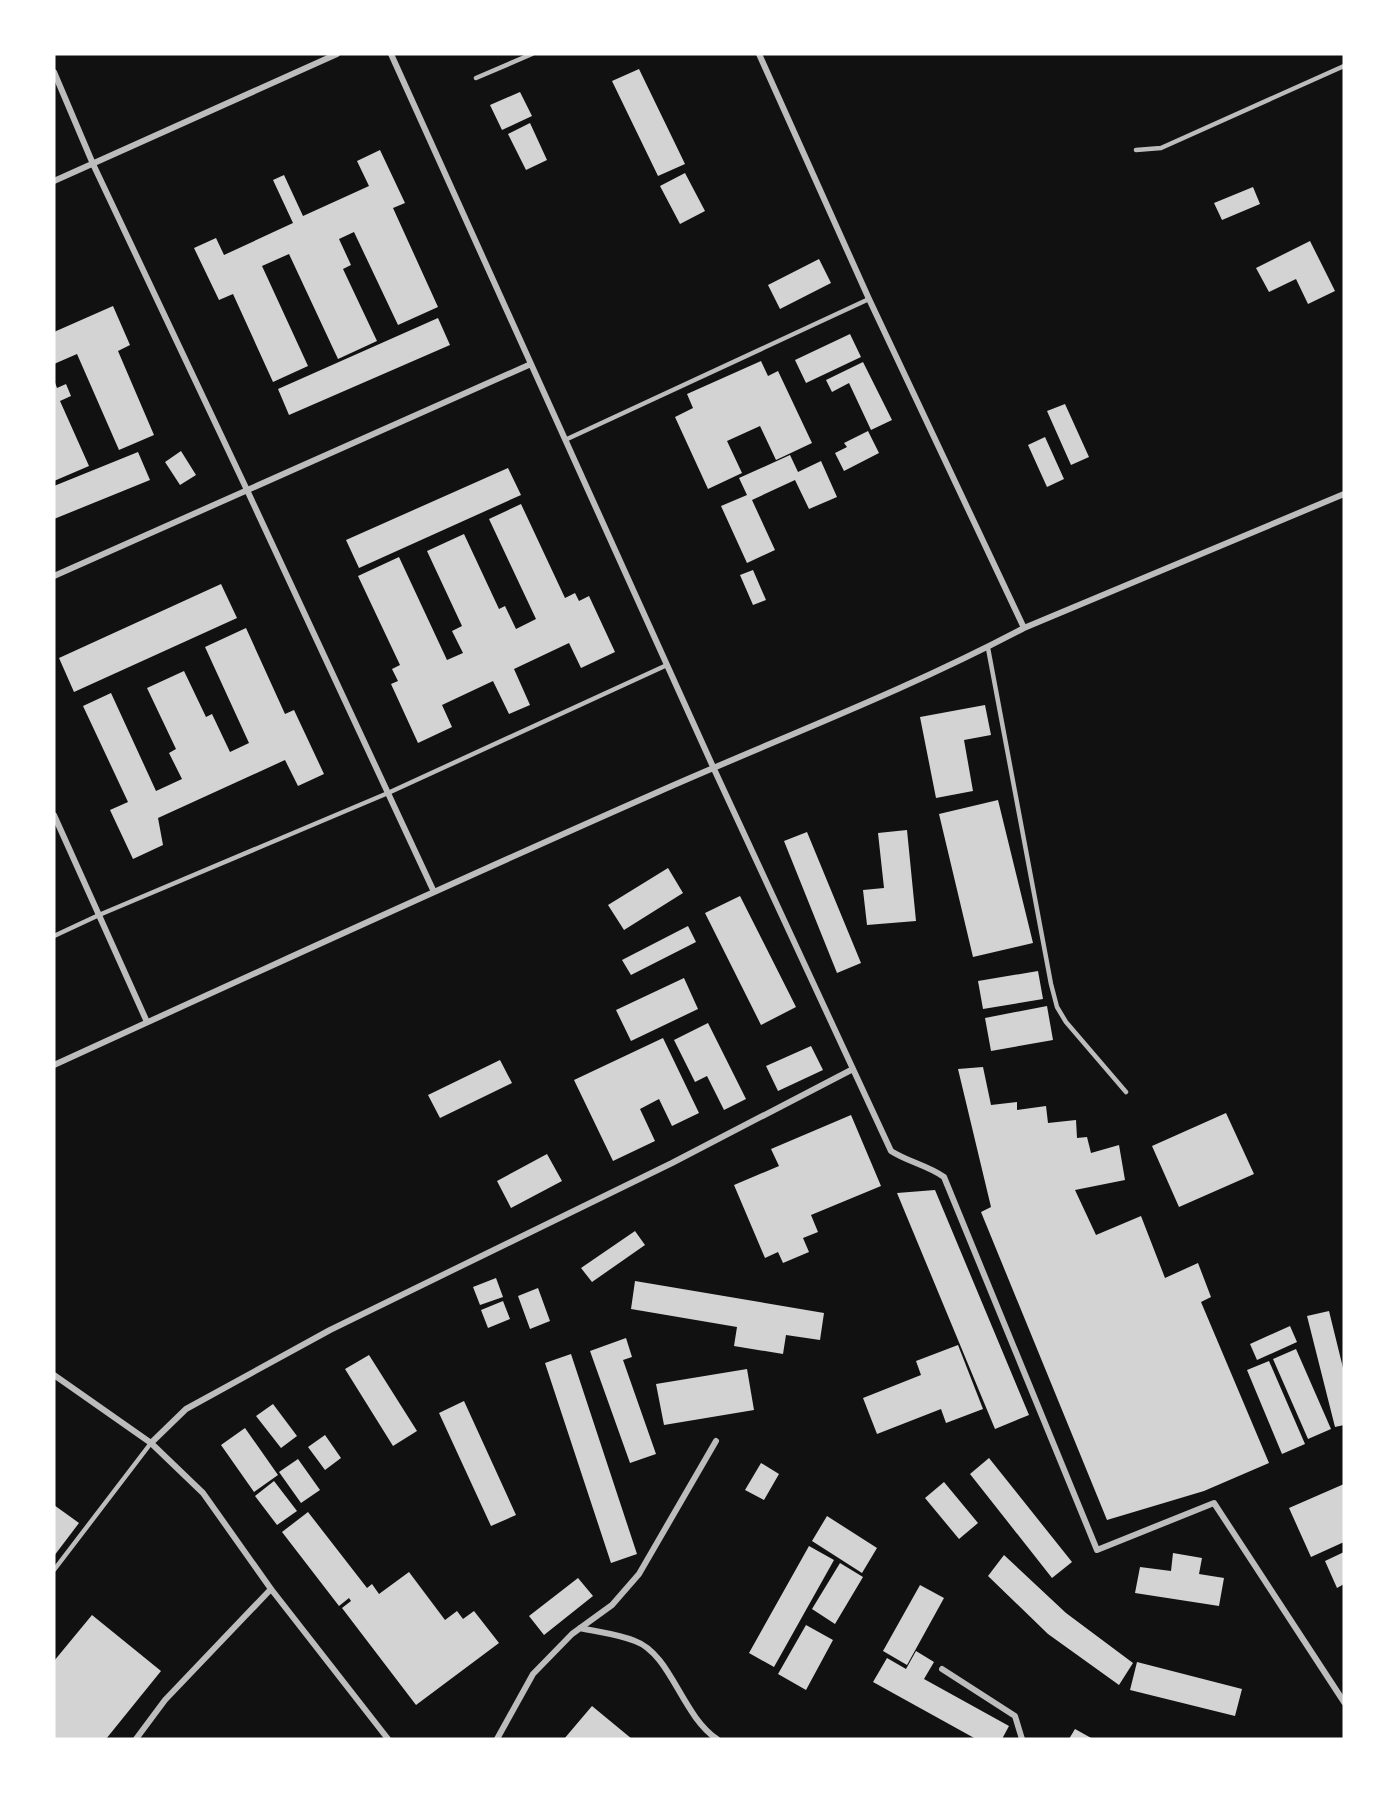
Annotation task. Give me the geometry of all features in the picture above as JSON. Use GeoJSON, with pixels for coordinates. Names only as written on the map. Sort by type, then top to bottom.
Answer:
{"type":"FeatureCollection","features":[{"type":"Feature","properties":{"kind":"street"},"geometry":{"type":"LineString","coordinates":[[54,181],[336,54]]}},
{"type":"Feature","properties":{"kind":"street"},"geometry":{"type":"LineString","coordinates":[[391,54],[714,769],[891,1151],[907,1161],[928,1166],[944,1177],[1097,1551],[1214,1503],[1344,1702]]}},
{"type":"Feature","properties":{"kind":"street"},"geometry":{"type":"LineString","coordinates":[[759,54],[869,298],[1024,628]]}},
{"type":"Feature","properties":{"kind":"street"},"geometry":{"type":"LineString","coordinates":[[54,72],[93,164],[248,490],[434,892]]}},
{"type":"Feature","properties":{"kind":"street"},"geometry":{"type":"LineString","coordinates":[[54,576],[531,364]]}},
{"type":"Feature","properties":{"kind":"street"},"geometry":{"type":"LineString","coordinates":[[54,1065],[434,892],[854,710],[988,648],[1024,628],[1344,494]]}},
{"type":"Feature","properties":{"kind":"street"},"geometry":{"type":"LineString","coordinates":[[54,815],[147,1022]]}},
{"type":"Feature","properties":{"kind":"street"},"geometry":{"type":"LineString","coordinates":[[151,1443],[186,1409],[330,1330],[672,1163],[853,1070]]}},
{"type":"Feature","properties":{"kind":"street"},"geometry":{"type":"LineString","coordinates":[[54,1375],[151,1443],[203,1493],[271,1589],[388,1739]]}},
{"type":"Feature","properties":{"kind":"street"},"geometry":{"type":"LineString","coordinates":[[497,1739],[533,1674],[580,1628],[612,1605],[639,1574],[716,1441]]}},
{"type":"Feature","properties":{"kind":"street"},"geometry":{"type":"LineString","coordinates":[[136,1739],[165,1700],[271,1589]]}},
{"type":"Feature","properties":{"kind":"street"},"geometry":{"type":"LineString","coordinates":[[580,1628],[636,1641],[658,1658],[687,1708],[717,1739]]}},
{"type":"Feature","properties":{"kind":"street"},"geometry":{"type":"LineString","coordinates":[[942,1669],[1015,1716],[1022,1739]]}},
{"type":"Feature","properties":{"kind":"lane"},"geometry":{"type":"LineString","coordinates":[[476,78],[532,54]]}},
{"type":"Feature","properties":{"kind":"lane"},"geometry":{"type":"LineString","coordinates":[[1136,150],[1161,148],[1344,66]]}},
{"type":"Feature","properties":{"kind":"lane"},"geometry":{"type":"LineString","coordinates":[[565,440],[869,298]]}},
{"type":"Feature","properties":{"kind":"lane"},"geometry":{"type":"LineString","coordinates":[[988,648],[1057,1007],[1066,1022],[1126,1092]]}},
{"type":"Feature","properties":{"kind":"lane"},"geometry":{"type":"LineString","coordinates":[[54,936],[388,793],[668,665]]}},
{"type":"Feature","properties":{"kind":"lane"},"geometry":{"type":"LineString","coordinates":[[54,1570],[151,1443]]}},
{"type":"Feature","properties":{"kind":"building"},"geometry":{"type":"Polygon","coordinates":[[[639,69],[685,164],[658,176],[612,81],[639,69]]]}},
{"type":"Feature","properties":{"kind":"building"},"geometry":{"type":"Polygon","coordinates":[[[520,92],[532,116],[502,130],[490,105],[520,92]]]}},
{"type":"Feature","properties":{"kind":"building"},"geometry":{"type":"Polygon","coordinates":[[[530,123],[547,160],[526,170],[508,134],[530,123]]]}},
{"type":"Feature","properties":{"kind":"building"},"geometry":{"type":"Polygon","coordinates":[[[380,150],[405,203],[393,208],[438,307],[398,325],[354,232],[339,239],[351,265],[343,269],[377,341],[338,359],[289,254],[262,266],[308,366],[273,382],[233,294],[219,300],[194,248],[216,238],[224,255],[293,223],[273,180],[284,175],[303,216],[369,186],[357,161],[380,150]]]}},
{"type":"Feature","properties":{"kind":"building"},"geometry":{"type":"Polygon","coordinates":[[[685,173],[705,211],[680,224],[660,186],[685,173]]]}},
{"type":"Feature","properties":{"kind":"building"},"geometry":{"type":"Polygon","coordinates":[[[1253,187],[1260,204],[1222,220],[1214,203],[1253,187]]]}},
{"type":"Feature","properties":{"kind":"building"},"geometry":{"type":"Polygon","coordinates":[[[1310,241],[1335,291],[1308,304],[1296,279],[1269,292],[1256,268],[1310,241]]]}},
{"type":"Feature","properties":{"kind":"building"},"geometry":{"type":"Polygon","coordinates":[[[819,259],[831,283],[780,309],[768,285],[819,259]]]}},
{"type":"Feature","properties":{"kind":"building"},"geometry":{"type":"Polygon","coordinates":[[[113,306],[130,345],[118,351],[154,435],[119,450],[77,354],[54,364],[54,332],[113,306]]]}},
{"type":"Feature","properties":{"kind":"building"},"geometry":{"type":"Polygon","coordinates":[[[438,318],[450,345],[289,415],[278,389],[438,318]]]}},
{"type":"Feature","properties":{"kind":"building"},"geometry":{"type":"Polygon","coordinates":[[[850,334],[861,357],[806,383],[795,360],[850,334]]]}},
{"type":"Feature","properties":{"kind":"building"},"geometry":{"type":"Polygon","coordinates":[[[761,361],[768,376],[778,371],[812,443],[776,460],[760,426],[727,441],[742,473],[708,489],[675,417],[693,408],[687,394],[761,361]]]}},
{"type":"Feature","properties":{"kind":"building"},"geometry":{"type":"Polygon","coordinates":[[[863,362],[892,420],[871,430],[849,383],[832,392],[826,380],[863,362]]]}},
{"type":"Feature","properties":{"kind":"building"},"geometry":{"type":"Polygon","coordinates":[[[54,380],[57,388],[66,384],[71,396],[60,401],[89,466],[54,481],[54,380]]]}},
{"type":"Feature","properties":{"kind":"building"},"geometry":{"type":"Polygon","coordinates":[[[1065,404],[1089,457],[1071,465],[1047,411],[1065,404]]]}},
{"type":"Feature","properties":{"kind":"building"},"geometry":{"type":"Polygon","coordinates":[[[868,431],[879,453],[844,471],[835,453],[847,447],[844,443],[868,431]]]}},
{"type":"Feature","properties":{"kind":"building"},"geometry":{"type":"Polygon","coordinates":[[[1045,437],[1064,479],[1047,487],[1028,445],[1045,437]]]}},
{"type":"Feature","properties":{"kind":"building"},"geometry":{"type":"Polygon","coordinates":[[[181,451],[196,475],[180,485],[165,462],[181,451]]]}},
{"type":"Feature","properties":{"kind":"building"},"geometry":{"type":"Polygon","coordinates":[[[138,452],[150,480],[54,519],[54,486],[138,452]]]}},
{"type":"Feature","properties":{"kind":"building"},"geometry":{"type":"Polygon","coordinates":[[[790,455],[798,472],[821,461],[837,497],[809,509],[795,480],[752,500],[775,550],[747,563],[721,506],[747,495],[739,478],[790,455]]]}},
{"type":"Feature","properties":{"kind":"building"},"geometry":{"type":"Polygon","coordinates":[[[508,468],[521,495],[359,568],[346,540],[508,468]]]}},
{"type":"Feature","properties":{"kind":"building"},"geometry":{"type":"Polygon","coordinates":[[[521,504],[565,598],[575,593],[579,601],[589,596],[615,652],[581,668],[569,643],[514,669],[530,705],[509,714],[493,681],[442,705],[452,727],[418,743],[391,684],[398,681],[392,669],[400,665],[358,576],[399,557],[447,660],[463,653],[452,631],[462,626],[427,551],[464,534],[499,609],[505,606],[516,629],[536,619],[489,519],[521,504]]]}},
{"type":"Feature","properties":{"kind":"building"},"geometry":{"type":"Polygon","coordinates":[[[753,570],[766,600],[753,605],[740,575],[753,570]]]}},
{"type":"Feature","properties":{"kind":"building"},"geometry":{"type":"Polygon","coordinates":[[[221,584],[237,618],[74,692],[59,658],[221,584]]]}},
{"type":"Feature","properties":{"kind":"building"},"geometry":{"type":"Polygon","coordinates":[[[246,628],[285,714],[294,710],[324,774],[298,786],[285,760],[158,818],[163,845],[133,859],[110,810],[128,802],[83,706],[111,693],[156,791],[182,779],[169,753],[176,749],[147,688],[184,671],[206,717],[212,714],[230,752],[249,743],[205,647],[246,628]]]}},
{"type":"Feature","properties":{"kind":"building"},"geometry":{"type":"Polygon","coordinates":[[[985,705],[991,735],[964,740],[973,791],[936,798],[920,717],[985,705]]]}},
{"type":"Feature","properties":{"kind":"building"},"geometry":{"type":"Polygon","coordinates":[[[998,800],[1033,943],[973,957],[939,814],[998,800]]]}},
{"type":"Feature","properties":{"kind":"building"},"geometry":{"type":"Polygon","coordinates":[[[907,830],[916,921],[867,925],[863,890],[884,888],[878,833],[907,830]]]}},
{"type":"Feature","properties":{"kind":"building"},"geometry":{"type":"Polygon","coordinates":[[[807,832],[861,963],[837,973],[784,841],[807,832]]]}},
{"type":"Feature","properties":{"kind":"building"},"geometry":{"type":"Polygon","coordinates":[[[668,868],[683,893],[624,930],[608,905],[668,868]]]}},
{"type":"Feature","properties":{"kind":"building"},"geometry":{"type":"Polygon","coordinates":[[[740,896],[796,1007],[761,1025],[705,913],[740,896]]]}},
{"type":"Feature","properties":{"kind":"building"},"geometry":{"type":"Polygon","coordinates":[[[688,926],[696,942],[631,975],[622,960],[688,926]]]}},
{"type":"Feature","properties":{"kind":"building"},"geometry":{"type":"Polygon","coordinates":[[[1038,971],[1043,999],[983,1009],[978,981],[1038,971]]]}},
{"type":"Feature","properties":{"kind":"building"},"geometry":{"type":"Polygon","coordinates":[[[684,978],[698,1009],[631,1041],[616,1010],[684,978]]]}},
{"type":"Feature","properties":{"kind":"building"},"geometry":{"type":"Polygon","coordinates":[[[1047,1006],[1053,1040],[991,1051],[985,1018],[1047,1006]]]}},
{"type":"Feature","properties":{"kind":"building"},"geometry":{"type":"Polygon","coordinates":[[[708,1023],[746,1099],[724,1110],[707,1076],[695,1082],[674,1040],[708,1023]]]}},
{"type":"Feature","properties":{"kind":"building"},"geometry":{"type":"Polygon","coordinates":[[[663,1038],[699,1113],[672,1126],[659,1099],[640,1109],[655,1141],[613,1161],[574,1080],[663,1038]]]}},
{"type":"Feature","properties":{"kind":"building"},"geometry":{"type":"Polygon","coordinates":[[[811,1046],[823,1070],[778,1091],[766,1066],[811,1046]]]}},
{"type":"Feature","properties":{"kind":"building"},"geometry":{"type":"Polygon","coordinates":[[[500,1060],[512,1083],[440,1118],[428,1095],[500,1060]]]}},
{"type":"Feature","properties":{"kind":"building"},"geometry":{"type":"Polygon","coordinates":[[[983,1067],[991,1105],[1017,1102],[1017,1110],[1046,1106],[1048,1123],[1076,1120],[1077,1138],[1087,1137],[1091,1153],[1119,1145],[1125,1180],[1075,1190],[1096,1235],[1141,1216],[1165,1278],[1198,1263],[1211,1297],[1201,1302],[1269,1463],[1204,1491],[1107,1520],[981,1212],[991,1207],[958,1069],[983,1067]]]}},
{"type":"Feature","properties":{"kind":"building"},"geometry":{"type":"Polygon","coordinates":[[[1226,1113],[1254,1174],[1179,1207],[1152,1146],[1226,1113]]]}},
{"type":"Feature","properties":{"kind":"building"},"geometry":{"type":"Polygon","coordinates":[[[851,1115],[881,1186],[811,1215],[818,1232],[803,1238],[809,1252],[783,1263],[778,1252],[765,1258],[734,1185],[779,1166],[771,1149],[851,1115]]]}},
{"type":"Feature","properties":{"kind":"building"},"geometry":{"type":"Polygon","coordinates":[[[547,1154],[562,1181],[511,1208],[497,1181],[547,1154]]]}},
{"type":"Feature","properties":{"kind":"building"},"geometry":{"type":"Polygon","coordinates":[[[935,1190],[1029,1415],[995,1429],[897,1193],[935,1190]]]}},
{"type":"Feature","properties":{"kind":"building"},"geometry":{"type":"Polygon","coordinates":[[[635,1231],[645,1245],[592,1282],[581,1268],[635,1231]]]}},
{"type":"Feature","properties":{"kind":"building"},"geometry":{"type":"Polygon","coordinates":[[[496,1278],[503,1297],[480,1305],[473,1287],[496,1278]]]}},
{"type":"Feature","properties":{"kind":"building"},"geometry":{"type":"Polygon","coordinates":[[[635,1281],[824,1313],[820,1340],[786,1335],[783,1354],[734,1346],[737,1327],[631,1309],[635,1281]]]}},
{"type":"Feature","properties":{"kind":"building"},"geometry":{"type":"Polygon","coordinates":[[[538,1288],[550,1321],[530,1329],[518,1296],[538,1288]]]}},
{"type":"Feature","properties":{"kind":"building"},"geometry":{"type":"Polygon","coordinates":[[[503,1301],[510,1319],[488,1328],[481,1310],[503,1301]]]}},
{"type":"Feature","properties":{"kind":"building"},"geometry":{"type":"Polygon","coordinates":[[[1329,1311],[1344,1372],[1344,1425],[1335,1427],[1307,1316],[1329,1311]]]}},
{"type":"Feature","properties":{"kind":"building"},"geometry":{"type":"Polygon","coordinates":[[[1290,1326],[1297,1342],[1257,1360],[1250,1344],[1290,1326]]]}},
{"type":"Feature","properties":{"kind":"building"},"geometry":{"type":"Polygon","coordinates":[[[626,1338],[632,1357],[623,1360],[656,1454],[630,1463],[590,1351],[626,1338]]]}},
{"type":"Feature","properties":{"kind":"building"},"geometry":{"type":"Polygon","coordinates":[[[958,1345],[983,1409],[946,1423],[941,1409],[877,1434],[863,1398],[921,1375],[916,1361],[958,1345]]]}},
{"type":"Feature","properties":{"kind":"building"},"geometry":{"type":"Polygon","coordinates":[[[1296,1349],[1331,1429],[1308,1439],[1273,1359],[1296,1349]]]}},
{"type":"Feature","properties":{"kind":"building"},"geometry":{"type":"Polygon","coordinates":[[[571,1354],[637,1554],[611,1563],[545,1363],[571,1354]]]}},
{"type":"Feature","properties":{"kind":"building"},"geometry":{"type":"Polygon","coordinates":[[[369,1355],[417,1431],[393,1446],[345,1369],[369,1355]]]}},
{"type":"Feature","properties":{"kind":"building"},"geometry":{"type":"Polygon","coordinates":[[[1269,1361],[1305,1444],[1282,1454],[1247,1370],[1269,1361]]]}},
{"type":"Feature","properties":{"kind":"building"},"geometry":{"type":"Polygon","coordinates":[[[747,1369],[754,1410],[664,1425],[656,1384],[747,1369]]]}},
{"type":"Feature","properties":{"kind":"building"},"geometry":{"type":"Polygon","coordinates":[[[464,1401],[516,1515],[491,1526],[439,1413],[464,1401]]]}},
{"type":"Feature","properties":{"kind":"building"},"geometry":{"type":"Polygon","coordinates":[[[273,1404],[297,1436],[281,1448],[256,1416],[273,1404]]]}},
{"type":"Feature","properties":{"kind":"building"},"geometry":{"type":"Polygon","coordinates":[[[245,1428],[278,1475],[254,1492],[221,1445],[245,1428]]]}},
{"type":"Feature","properties":{"kind":"building"},"geometry":{"type":"Polygon","coordinates":[[[325,1435],[341,1458],[325,1470],[308,1447],[325,1435]]]}},
{"type":"Feature","properties":{"kind":"building"},"geometry":{"type":"Polygon","coordinates":[[[989,1458],[1072,1562],[1052,1578],[970,1474],[989,1458]]]}},
{"type":"Feature","properties":{"kind":"building"},"geometry":{"type":"Polygon","coordinates":[[[298,1459],[320,1490],[301,1503],[279,1472],[298,1459]]]}},
{"type":"Feature","properties":{"kind":"building"},"geometry":{"type":"Polygon","coordinates":[[[761,1463],[779,1474],[764,1500],[745,1490],[761,1463]]]}},
{"type":"Feature","properties":{"kind":"building"},"geometry":{"type":"Polygon","coordinates":[[[274,1481],[297,1511],[277,1525],[255,1496],[274,1481]]]}},
{"type":"Feature","properties":{"kind":"building"},"geometry":{"type":"Polygon","coordinates":[[[944,1482],[978,1523],[959,1539],[925,1498],[944,1482]]]}},
{"type":"Feature","properties":{"kind":"building"},"geometry":{"type":"Polygon","coordinates":[[[1344,1484],[1344,1542],[1311,1557],[1289,1508],[1344,1484]]]}},
{"type":"Feature","properties":{"kind":"building"},"geometry":{"type":"Polygon","coordinates":[[[54,1505],[79,1523],[54,1556],[54,1505]]]}},
{"type":"Feature","properties":{"kind":"building"},"geometry":{"type":"Polygon","coordinates":[[[308,1512],[367,1588],[372,1584],[379,1594],[409,1572],[445,1620],[457,1611],[463,1619],[474,1611],[499,1643],[416,1705],[342,1608],[351,1601],[349,1598],[339,1606],[282,1532],[308,1512]]]}},
{"type":"Feature","properties":{"kind":"building"},"geometry":{"type":"Polygon","coordinates":[[[827,1516],[877,1548],[862,1573],[812,1541],[827,1516]]]}},
{"type":"Feature","properties":{"kind":"building"},"geometry":{"type":"Polygon","coordinates":[[[809,1546],[834,1560],[774,1667],[749,1653],[809,1546]]]}},
{"type":"Feature","properties":{"kind":"building"},"geometry":{"type":"Polygon","coordinates":[[[1344,1552],[1344,1584],[1337,1588],[1325,1561],[1344,1552]]]}},
{"type":"Feature","properties":{"kind":"building"},"geometry":{"type":"Polygon","coordinates":[[[1173,1553],[1202,1558],[1199,1574],[1224,1578],[1219,1606],[1135,1593],[1140,1567],[1171,1571],[1173,1553]]]}},
{"type":"Feature","properties":{"kind":"building"},"geometry":{"type":"Polygon","coordinates":[[[1004,1555],[1066,1613],[1133,1663],[1119,1685],[1048,1634],[988,1576],[1004,1555]]]}},
{"type":"Feature","properties":{"kind":"building"},"geometry":{"type":"Polygon","coordinates":[[[840,1563],[863,1577],[835,1624],[812,1609],[840,1563]]]}},
{"type":"Feature","properties":{"kind":"building"},"geometry":{"type":"Polygon","coordinates":[[[578,1578],[593,1596],[544,1635],[529,1616],[578,1578]]]}},
{"type":"Feature","properties":{"kind":"building"},"geometry":{"type":"Polygon","coordinates":[[[920,1585],[944,1598],[907,1665],[883,1651],[920,1585]]]}},
{"type":"Feature","properties":{"kind":"building"},"geometry":{"type":"Polygon","coordinates":[[[92,1615],[161,1671],[106,1739],[54,1739],[54,1661],[92,1615]]]}},
{"type":"Feature","properties":{"kind":"building"},"geometry":{"type":"Polygon","coordinates":[[[806,1625],[833,1640],[806,1690],[778,1674],[806,1625]]]}},
{"type":"Feature","properties":{"kind":"building"},"geometry":{"type":"Polygon","coordinates":[[[916,1651],[934,1662],[924,1679],[1009,1726],[1002,1739],[976,1739],[873,1682],[887,1658],[906,1669],[916,1651]]]}},
{"type":"Feature","properties":{"kind":"building"},"geometry":{"type":"Polygon","coordinates":[[[1137,1662],[1242,1689],[1235,1716],[1130,1690],[1137,1662]]]}},
{"type":"Feature","properties":{"kind":"building"},"geometry":{"type":"Polygon","coordinates":[[[592,1706],[632,1739],[564,1739],[592,1706]]]}},
{"type":"Feature","properties":{"kind":"building"},"geometry":{"type":"Polygon","coordinates":[[[1075,1729],[1093,1739],[1069,1739],[1075,1729]]]}}]}
